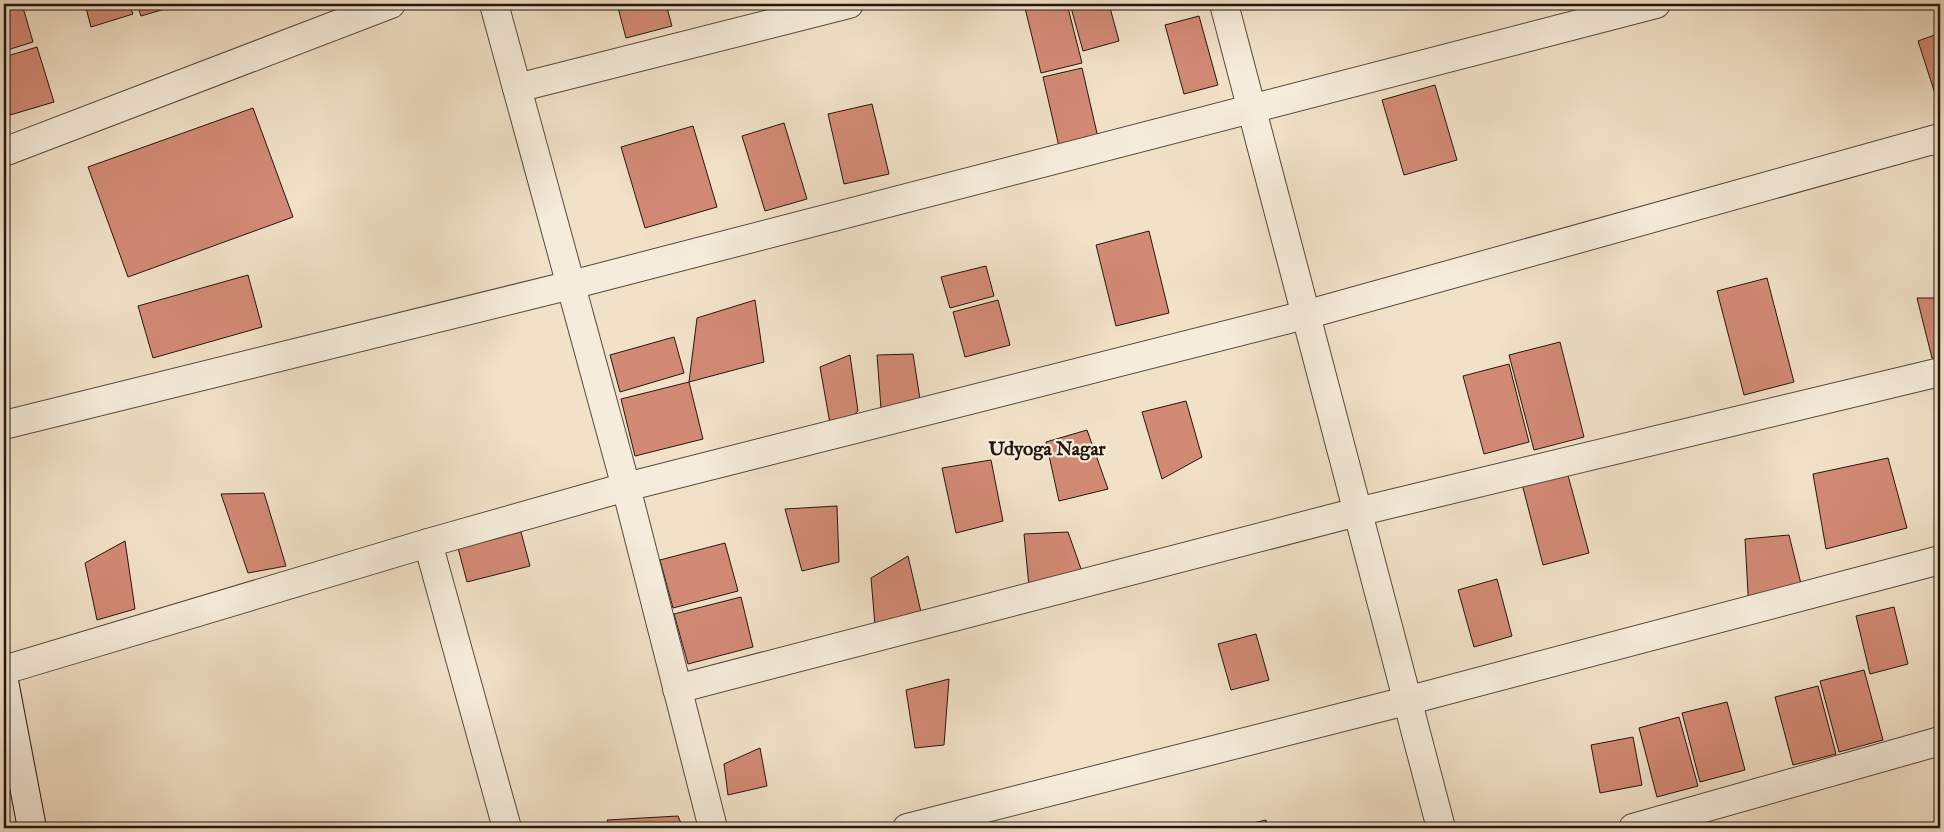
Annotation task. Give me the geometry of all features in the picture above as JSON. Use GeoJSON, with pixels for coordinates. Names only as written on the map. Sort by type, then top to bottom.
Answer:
{"type":"FeatureCollection","features":[{"type":"Feature","properties":{"kind":"street"},"geometry":{"type":"LineString","coordinates":[[4,152],[391,4]]}},
{"type":"Feature","properties":{"kind":"street"},"geometry":{"type":"LineString","coordinates":[[494,4],[626,487],[713,828]]}},
{"type":"Feature","properties":{"kind":"street"},"geometry":{"type":"LineString","coordinates":[[517,88],[849,4]]}},
{"type":"Feature","properties":{"kind":"street"},"geometry":{"type":"LineString","coordinates":[[4,425],[571,285],[1656,4]]}},
{"type":"Feature","properties":{"kind":"street"},"geometry":{"type":"LineString","coordinates":[[1228,6],[1251,109],[1441,828]]}},
{"type":"Feature","properties":{"kind":"street"},"geometry":{"type":"LineString","coordinates":[[4,670],[428,543],[626,487],[1305,315],[1939,140]]}},
{"type":"Feature","properties":{"kind":"street"},"geometry":{"type":"LineString","coordinates":[[677,689],[1357,512],[1940,372]]}},
{"type":"Feature","properties":{"kind":"street"},"geometry":{"type":"LineString","coordinates":[[428,543],[507,828]]}},
{"type":"Feature","properties":{"kind":"street"},"geometry":{"type":"LineString","coordinates":[[907,828],[1406,701],[1940,560]]}},
{"type":"Feature","properties":{"kind":"street"},"geometry":{"type":"LineString","coordinates":[[4,681],[32,828]]}},
{"type":"Feature","properties":{"kind":"street"},"geometry":{"type":"LineString","coordinates":[[1633,828],[1940,741]]}},
{"type":"Feature","properties":{"kind":"building"},"geometry":{"type":"Polygon","coordinates":[[[4,4],[22,4],[33,42],[4,51],[4,4]]]}},
{"type":"Feature","properties":{"kind":"building"},"geometry":{"type":"Polygon","coordinates":[[[85,4],[129,4],[133,14],[91,27],[85,4]]]}},
{"type":"Feature","properties":{"kind":"building"},"geometry":{"type":"Polygon","coordinates":[[[137,4],[182,4],[141,16],[137,4]]]}},
{"type":"Feature","properties":{"kind":"building"},"geometry":{"type":"Polygon","coordinates":[[[617,4],[666,4],[672,26],[626,38],[617,4]]]}},
{"type":"Feature","properties":{"kind":"building"},"geometry":{"type":"Polygon","coordinates":[[[1024,4],[1067,4],[1082,63],[1041,73],[1024,4]]]}},
{"type":"Feature","properties":{"kind":"building"},"geometry":{"type":"Polygon","coordinates":[[[1070,4],[1109,4],[1119,41],[1083,51],[1070,4]]]}},
{"type":"Feature","properties":{"kind":"building"},"geometry":{"type":"Polygon","coordinates":[[[1199,16],[1218,85],[1184,94],[1165,25],[1199,16]]]}},
{"type":"Feature","properties":{"kind":"building"},"geometry":{"type":"Polygon","coordinates":[[[1940,33],[1940,109],[1918,41],[1940,33]]]}},
{"type":"Feature","properties":{"kind":"building"},"geometry":{"type":"Polygon","coordinates":[[[37,47],[54,102],[10,115],[4,94],[4,57],[37,47]]]}},
{"type":"Feature","properties":{"kind":"building"},"geometry":{"type":"Polygon","coordinates":[[[1082,68],[1099,142],[1060,151],[1043,77],[1082,68]]]}},
{"type":"Feature","properties":{"kind":"building"},"geometry":{"type":"Polygon","coordinates":[[[1435,85],[1457,160],[1404,175],[1382,100],[1435,85]]]}},
{"type":"Feature","properties":{"kind":"building"},"geometry":{"type":"Polygon","coordinates":[[[872,104],[889,174],[844,184],[828,114],[872,104]]]}},
{"type":"Feature","properties":{"kind":"building"},"geometry":{"type":"Polygon","coordinates":[[[253,108],[293,217],[128,277],[88,167],[253,108]]]}},
{"type":"Feature","properties":{"kind":"building"},"geometry":{"type":"Polygon","coordinates":[[[784,123],[807,199],[765,211],[742,136],[784,123]]]}},
{"type":"Feature","properties":{"kind":"building"},"geometry":{"type":"Polygon","coordinates":[[[693,126],[717,207],[645,228],[621,147],[693,126]]]}},
{"type":"Feature","properties":{"kind":"building"},"geometry":{"type":"Polygon","coordinates":[[[1149,231],[1169,313],[1116,326],[1096,245],[1149,231]]]}},
{"type":"Feature","properties":{"kind":"building"},"geometry":{"type":"Polygon","coordinates":[[[986,266],[994,296],[950,308],[941,277],[986,266]]]}},
{"type":"Feature","properties":{"kind":"building"},"geometry":{"type":"Polygon","coordinates":[[[248,275],[262,327],[153,358],[138,306],[248,275]]]}},
{"type":"Feature","properties":{"kind":"building"},"geometry":{"type":"Polygon","coordinates":[[[1767,278],[1794,382],[1744,395],[1717,291],[1767,278]]]}},
{"type":"Feature","properties":{"kind":"building"},"geometry":{"type":"Polygon","coordinates":[[[1917,298],[1940,298],[1940,359],[1932,358],[1917,298]]]}},
{"type":"Feature","properties":{"kind":"building"},"geometry":{"type":"Polygon","coordinates":[[[755,300],[764,362],[689,382],[697,318],[755,300]]]}},
{"type":"Feature","properties":{"kind":"building"},"geometry":{"type":"Polygon","coordinates":[[[998,300],[1010,345],[965,357],[953,312],[998,300]]]}},
{"type":"Feature","properties":{"kind":"building"},"geometry":{"type":"Polygon","coordinates":[[[674,337],[684,373],[620,392],[610,355],[674,337]]]}},
{"type":"Feature","properties":{"kind":"building"},"geometry":{"type":"Polygon","coordinates":[[[1560,342],[1584,437],[1534,450],[1509,355],[1560,342]]]}},
{"type":"Feature","properties":{"kind":"building"},"geometry":{"type":"Polygon","coordinates":[[[913,354],[922,412],[882,422],[877,355],[913,354]]]}},
{"type":"Feature","properties":{"kind":"building"},"geometry":{"type":"Polygon","coordinates":[[[850,355],[858,411],[832,435],[820,367],[850,355]]]}},
{"type":"Feature","properties":{"kind":"building"},"geometry":{"type":"Polygon","coordinates":[[[1509,364],[1529,442],[1484,454],[1463,376],[1509,364]]]}},
{"type":"Feature","properties":{"kind":"building"},"geometry":{"type":"Polygon","coordinates":[[[689,382],[703,439],[635,456],[621,399],[689,382]]]}},
{"type":"Feature","properties":{"kind":"building"},"geometry":{"type":"Polygon","coordinates":[[[1186,401],[1202,457],[1162,479],[1142,412],[1186,401]]]}},
{"type":"Feature","properties":{"kind":"building"},"geometry":{"type":"Polygon","coordinates":[[[1087,430],[1108,489],[1059,501],[1046,442],[1087,430]]]}},
{"type":"Feature","properties":{"kind":"building"},"geometry":{"type":"Polygon","coordinates":[[[1888,458],[1907,528],[1826,549],[1813,474],[1888,458]]]}},
{"type":"Feature","properties":{"kind":"building"},"geometry":{"type":"Polygon","coordinates":[[[991,460],[1003,521],[956,533],[942,468],[991,460]]]}},
{"type":"Feature","properties":{"kind":"building"},"geometry":{"type":"Polygon","coordinates":[[[1566,468],[1589,553],[1543,565],[1521,480],[1566,468]]]}},
{"type":"Feature","properties":{"kind":"building"},"geometry":{"type":"Polygon","coordinates":[[[264,493],[286,566],[248,573],[221,494],[264,493]]]}},
{"type":"Feature","properties":{"kind":"building"},"geometry":{"type":"Polygon","coordinates":[[[837,506],[839,562],[802,571],[785,509],[837,506]]]}},
{"type":"Feature","properties":{"kind":"building"},"geometry":{"type":"Polygon","coordinates":[[[521,532],[530,566],[467,582],[458,548],[521,532]]]}},
{"type":"Feature","properties":{"kind":"building"},"geometry":{"type":"Polygon","coordinates":[[[1068,532],[1086,583],[1030,597],[1024,534],[1068,532]]]}},
{"type":"Feature","properties":{"kind":"building"},"geometry":{"type":"Polygon","coordinates":[[[1789,535],[1804,596],[1749,611],[1745,539],[1789,535]]]}},
{"type":"Feature","properties":{"kind":"building"},"geometry":{"type":"Polygon","coordinates":[[[125,541],[135,609],[97,620],[85,563],[125,541]]]}},
{"type":"Feature","properties":{"kind":"building"},"geometry":{"type":"Polygon","coordinates":[[[725,543],[738,591],[673,608],[660,560],[725,543]]]}},
{"type":"Feature","properties":{"kind":"building"},"geometry":{"type":"Polygon","coordinates":[[[908,556],[924,625],[876,637],[871,578],[908,556]]]}},
{"type":"Feature","properties":{"kind":"building"},"geometry":{"type":"Polygon","coordinates":[[[1497,579],[1512,636],[1474,647],[1458,590],[1497,579]]]}},
{"type":"Feature","properties":{"kind":"building"},"geometry":{"type":"Polygon","coordinates":[[[741,597],[753,647],[688,664],[674,614],[741,597]]]}},
{"type":"Feature","properties":{"kind":"building"},"geometry":{"type":"Polygon","coordinates":[[[1894,607],[1908,664],[1870,674],[1856,616],[1894,607]]]}},
{"type":"Feature","properties":{"kind":"building"},"geometry":{"type":"Polygon","coordinates":[[[1256,634],[1269,680],[1231,690],[1218,644],[1256,634]]]}},
{"type":"Feature","properties":{"kind":"building"},"geometry":{"type":"Polygon","coordinates":[[[1864,670],[1883,740],[1839,752],[1820,681],[1864,670]]]}},
{"type":"Feature","properties":{"kind":"building"},"geometry":{"type":"Polygon","coordinates":[[[949,679],[944,745],[915,748],[906,690],[949,679]]]}},
{"type":"Feature","properties":{"kind":"building"},"geometry":{"type":"Polygon","coordinates":[[[1818,686],[1836,754],[1793,765],[1775,697],[1818,686]]]}},
{"type":"Feature","properties":{"kind":"building"},"geometry":{"type":"Polygon","coordinates":[[[1727,702],[1745,770],[1700,782],[1682,713],[1727,702]]]}},
{"type":"Feature","properties":{"kind":"building"},"geometry":{"type":"Polygon","coordinates":[[[1679,717],[1698,786],[1657,797],[1639,728],[1679,717]]]}},
{"type":"Feature","properties":{"kind":"building"},"geometry":{"type":"Polygon","coordinates":[[[1633,737],[1642,785],[1600,793],[1591,745],[1633,737]]]}},
{"type":"Feature","properties":{"kind":"building"},"geometry":{"type":"Polygon","coordinates":[[[760,748],[767,786],[728,795],[724,764],[760,748]]]}},
{"type":"Feature","properties":{"kind":"building"},"geometry":{"type":"Polygon","coordinates":[[[678,816],[683,828],[612,828],[607,820],[678,816]]]}},
{"type":"Feature","properties":{"kind":"building"},"geometry":{"type":"Polygon","coordinates":[[[1266,820],[1268,828],[1231,828],[1266,820]]]}},
{"type":"Feature","properties":{"kind":"district","name":"Udyoga Nagar"},"geometry":{"type":"Point","coordinates":[1047,450]}}]}
